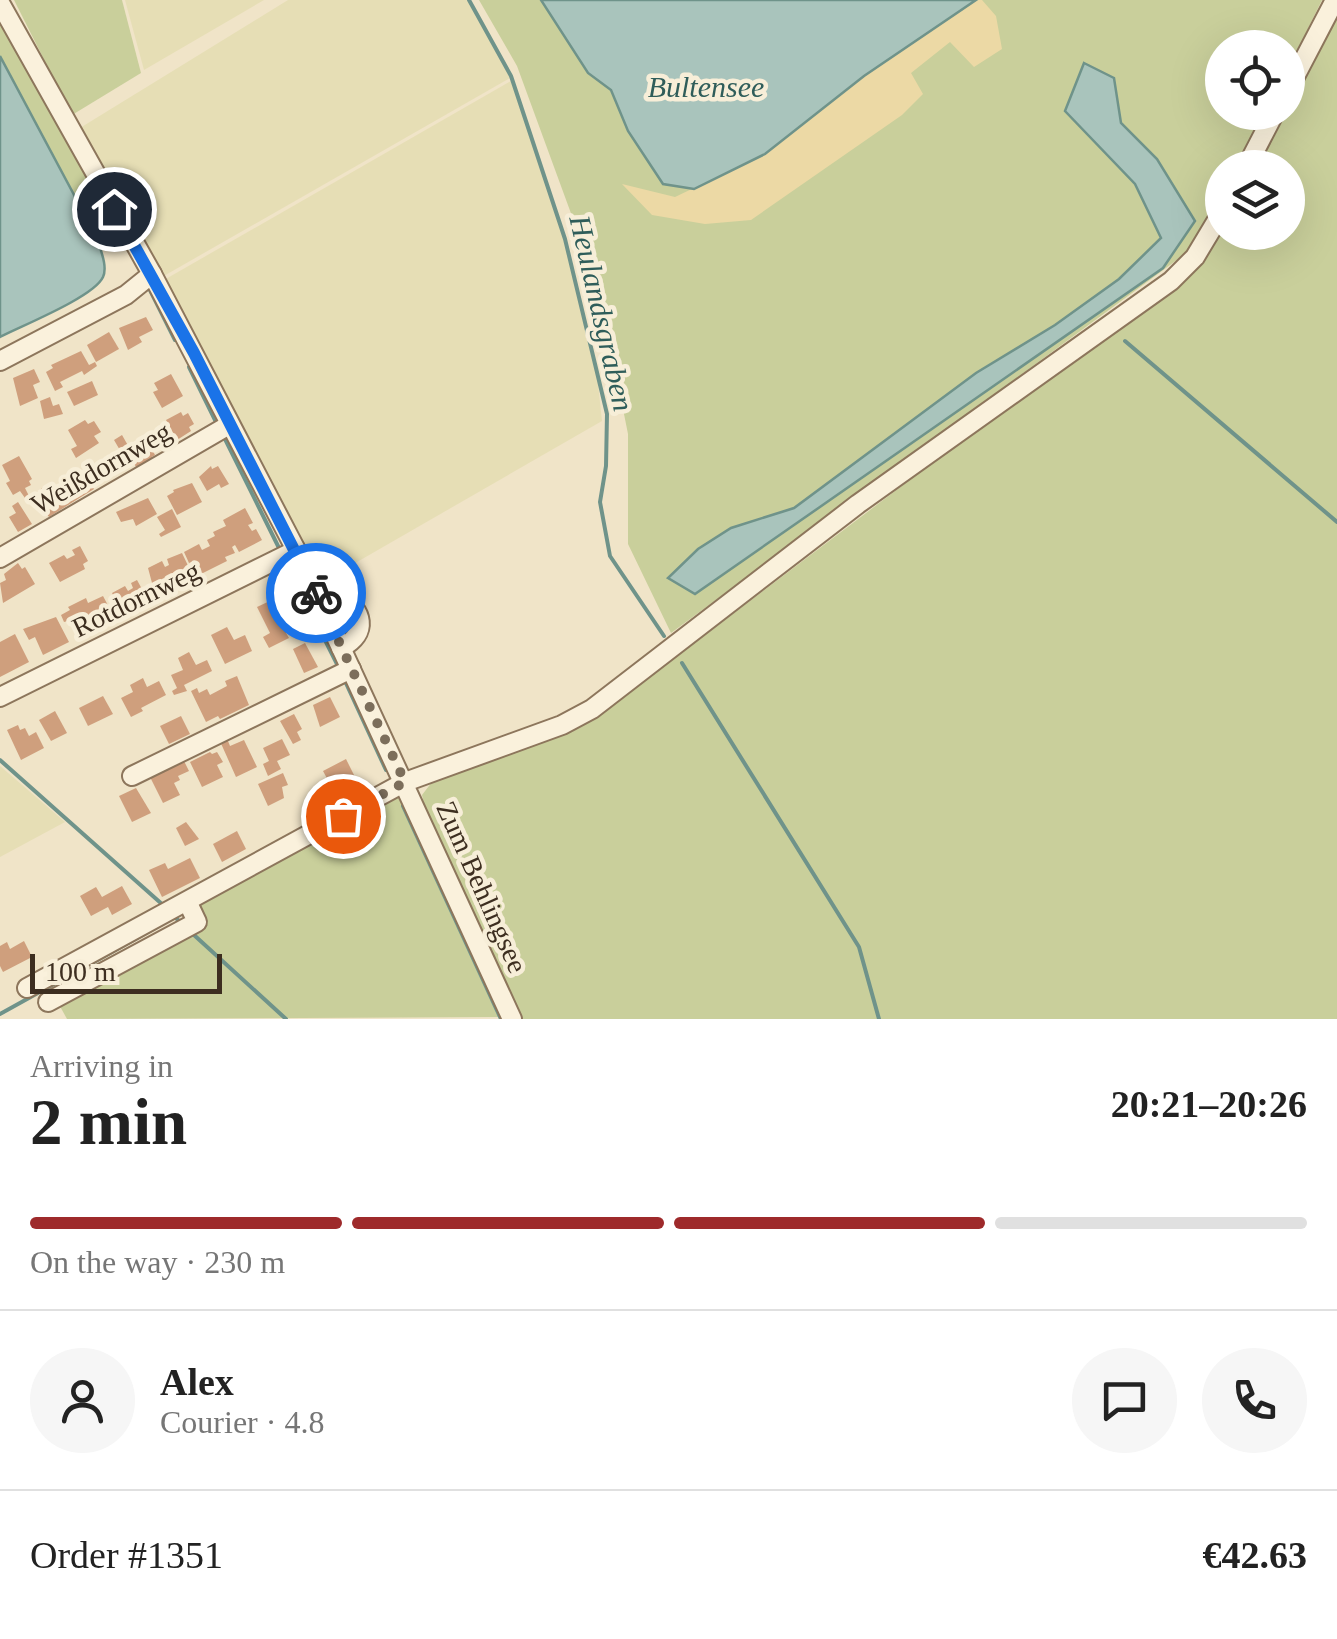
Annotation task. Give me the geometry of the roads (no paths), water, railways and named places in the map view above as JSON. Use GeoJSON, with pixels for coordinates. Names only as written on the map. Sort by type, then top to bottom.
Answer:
{"type":"FeatureCollection","features":[{"type":"Feature","properties":{"kind":"street"},"geometry":{"type":"LineString","coordinates":[[1305,57],[1335,0]]}},
{"type":"Feature","properties":{"kind":"street","name":"Zum Behlingsee"},"geometry":{"type":"LineString","coordinates":[[0,3],[152,274],[296,550],[512,1019]]}},
{"type":"Feature","properties":{"kind":"street"},"geometry":{"type":"LineString","coordinates":[[26,988],[405,782],[562,725],[592,709],[858,504],[1171,282],[1205,240]]}},
{"type":"Feature","properties":{"kind":"street"},"geometry":{"type":"LineString","coordinates":[[0,361],[126,295],[152,274]]}},
{"type":"Feature","properties":{"kind":"street","name":"Weißdornweg"},"geometry":{"type":"LineString","coordinates":[[0,558],[229,425]]}},
{"type":"Feature","properties":{"kind":"street","name":"Rotdornweg"},"geometry":{"type":"LineString","coordinates":[[0,697],[296,550]]}},
{"type":"Feature","properties":{"kind":"street"},"geometry":{"type":"LineString","coordinates":[[316,594],[338,595],[359,615],[360,630],[354,641],[341,648]]}},
{"type":"Feature","properties":{"kind":"street"},"geometry":{"type":"LineString","coordinates":[[132,776],[350,669]]}},
{"type":"Feature","properties":{"kind":"street"},"geometry":{"type":"LineString","coordinates":[[48,1002],[197,922],[188,903]]}},
{"type":"Feature","properties":{"kind":"water","name":"Bultensee"},"geometry":{"type":"Polygon","coordinates":[[[541,0],[976,0],[864,76],[765,154],[694,189],[663,184],[628,131],[611,90],[588,73],[541,0]]]}},
{"type":"Feature","properties":{"kind":"water"},"geometry":{"type":"Polygon","coordinates":[[[0,56],[97,238],[105,268],[97,285],[86,293],[0,337],[0,56]]]}},
{"type":"Feature","properties":{"kind":"water"},"geometry":{"type":"Polygon","coordinates":[[[1084,63],[1114,78],[1121,123],[1157,159],[1195,221],[1163,268],[695,594],[668,578],[698,549],[731,528],[794,508],[976,373],[1055,325],[1119,279],[1161,238],[1135,184],[1065,111],[1084,63]]]}},
{"type":"Feature","properties":{"kind":"waterway","name":"Heulandsgraben"},"geometry":{"type":"LineString","coordinates":[[469,0],[511,76],[565,239],[607,414],[606,466],[600,502],[610,556],[664,636]]}},
{"type":"Feature","properties":{"kind":"waterway"},"geometry":{"type":"LineString","coordinates":[[149,288],[175,340]]}},
{"type":"Feature","properties":{"kind":"waterway"},"geometry":{"type":"LineString","coordinates":[[1125,341],[1337,522]]}},
{"type":"Feature","properties":{"kind":"waterway"},"geometry":{"type":"LineString","coordinates":[[189,367],[217,424]]}},
{"type":"Feature","properties":{"kind":"waterway"},"geometry":{"type":"LineString","coordinates":[[224,437],[279,548]]}},
{"type":"Feature","properties":{"kind":"waterway"},"geometry":{"type":"LineString","coordinates":[[287,563],[316,621]]}},
{"type":"Feature","properties":{"kind":"waterway"},"geometry":{"type":"LineString","coordinates":[[322,634],[338,666]]}},
{"type":"Feature","properties":{"kind":"waterway","name":"Heulandsgraben"},"geometry":{"type":"LineString","coordinates":[[682,663],[859,947],[879,1019]]}},
{"type":"Feature","properties":{"kind":"waterway"},"geometry":{"type":"LineString","coordinates":[[345,681],[386,770]]}},
{"type":"Feature","properties":{"kind":"waterway"},"geometry":{"type":"LineString","coordinates":[[0,760],[163,905]]}},
{"type":"Feature","properties":{"kind":"waterway"},"geometry":{"type":"LineString","coordinates":[[403,806],[501,1019]]}},
{"type":"Feature","properties":{"kind":"waterway"},"geometry":{"type":"LineString","coordinates":[[0,1014],[175,917],[178,920]]}},
{"type":"Feature","properties":{"kind":"waterway"},"geometry":{"type":"LineString","coordinates":[[194,935],[286,1019]]}}]}
